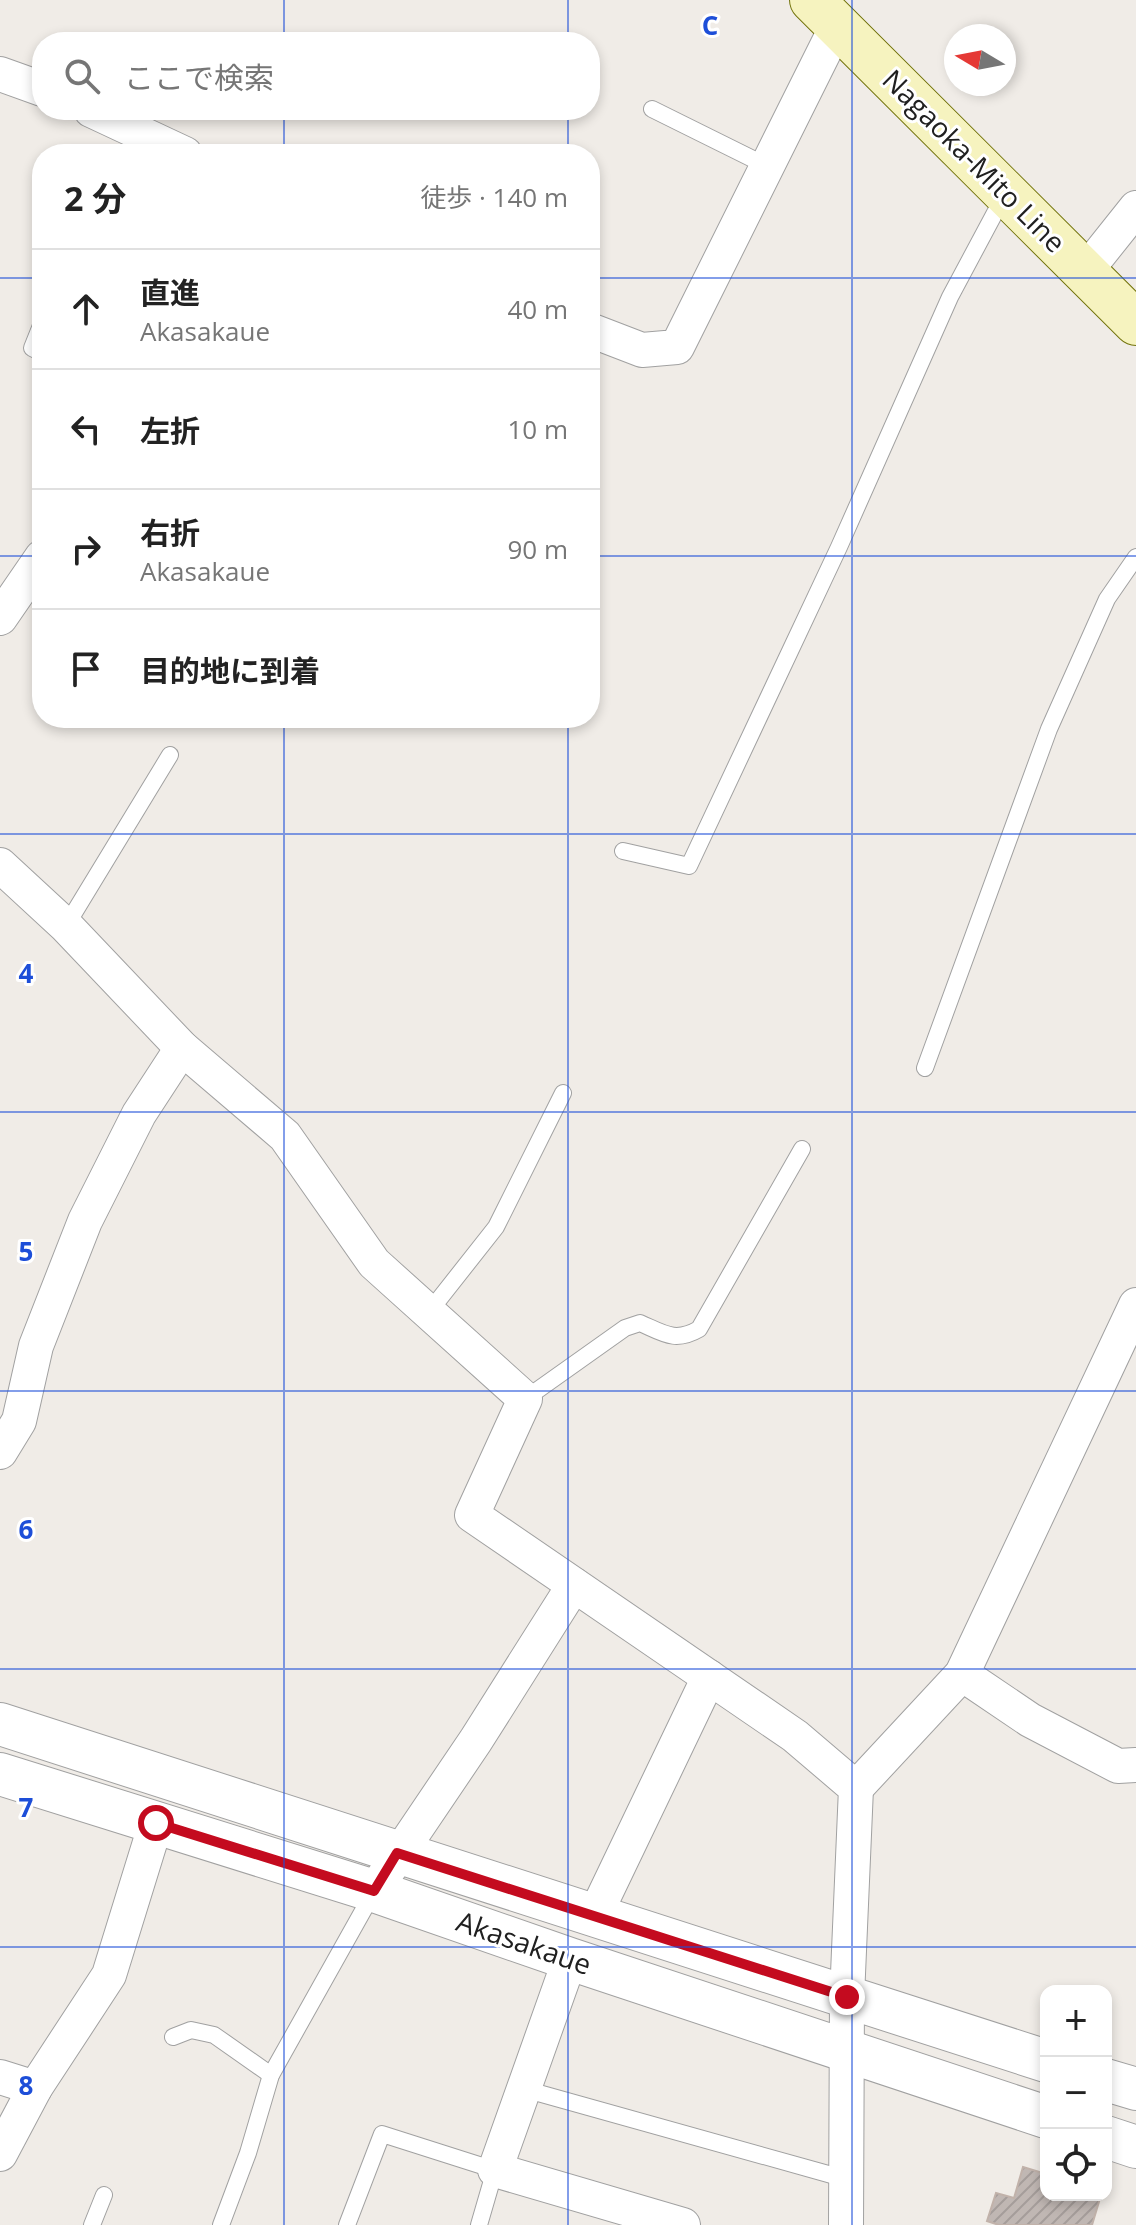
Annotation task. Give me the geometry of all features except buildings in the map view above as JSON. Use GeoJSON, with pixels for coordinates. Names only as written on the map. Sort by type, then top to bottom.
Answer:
{"type":"FeatureCollection","features":[{"type":"Feature","properties":{"kind":"main road","name":"Nagaoka-Mito Line"},"geometry":{"type":"LineString","coordinates":[[824,13],[1136,323]]}},
{"type":"Feature","properties":{"kind":"street"},"geometry":{"type":"LineString","coordinates":[[600,334],[642,350],[677,347],[767,166],[824,13]]}},
{"type":"Feature","properties":{"kind":"street"},"geometry":{"type":"LineString","coordinates":[[0,74],[32,85]]}},
{"type":"Feature","properties":{"kind":"street"},"geometry":{"type":"LineString","coordinates":[[112,120],[164,144]]}},
{"type":"Feature","properties":{"kind":"street"},"geometry":{"type":"LineString","coordinates":[[1085,272],[1136,208]]}},
{"type":"Feature","properties":{"kind":"street"},"geometry":{"type":"LineString","coordinates":[[0,618],[32,572]]}},
{"type":"Feature","properties":{"kind":"street"},"geometry":{"type":"LineString","coordinates":[[0,865],[66,926],[182,1048],[285,1136],[374,1263],[525,1399],[472,1515],[795,1736],[856,1788]]}},
{"type":"Feature","properties":{"kind":"street"},"geometry":{"type":"LineString","coordinates":[[0,1452],[19,1421],[36,1346],[85,1221],[139,1114],[182,1048]]}},
{"type":"Feature","properties":{"kind":"street"},"geometry":{"type":"LineString","coordinates":[[846,2225],[847,1997],[856,1788],[962,1674],[1136,1305]]}},
{"type":"Feature","properties":{"kind":"street"},"geometry":{"type":"LineString","coordinates":[[374,1891],[476,1740],[574,1585]]}},
{"type":"Feature","properties":{"kind":"street"},"geometry":{"type":"LineString","coordinates":[[962,1674],[1030,1720],[1118,1766],[1136,1765]]}},
{"type":"Feature","properties":{"kind":"street"},"geometry":{"type":"LineString","coordinates":[[594,1917],[709,1677]]}},
{"type":"Feature","properties":{"kind":"street","name":"Akasakaue"},"geometry":{"type":"LineString","coordinates":[[0,1724],[1040,2059]]}},
{"type":"Feature","properties":{"kind":"street","name":"Akasakaue"},"geometry":{"type":"LineString","coordinates":[[0,1774],[374,1891],[1040,2115]]}},
{"type":"Feature","properties":{"kind":"street"},"geometry":{"type":"LineString","coordinates":[[0,2154],[35,2088],[109,1975],[156,1823]]}},
{"type":"Feature","properties":{"kind":"street"},"geometry":{"type":"LineString","coordinates":[[570,1959],[495,2170],[670,2223]]}},
{"type":"Feature","properties":{"kind":"street"},"geometry":{"type":"LineString","coordinates":[[0,2077],[35,2088]]}},
{"type":"Feature","properties":{"kind":"street"},"geometry":{"type":"LineString","coordinates":[[1112,2082],[1136,2089]]}},
{"type":"Feature","properties":{"kind":"street"},"geometry":{"type":"LineString","coordinates":[[1112,2139],[1136,2147]]}},
{"type":"Feature","properties":{"kind":"lane"},"geometry":{"type":"LineString","coordinates":[[652,109],[767,166]]}},
{"type":"Feature","properties":{"kind":"lane"},"geometry":{"type":"LineString","coordinates":[[623,851],[689,866],[839,547],[950,297],[1006,193]]}},
{"type":"Feature","properties":{"kind":"lane"},"geometry":{"type":"LineString","coordinates":[[925,1068],[1049,729],[1107,599],[1136,557]]}},
{"type":"Feature","properties":{"kind":"lane"},"geometry":{"type":"LineString","coordinates":[[66,926],[170,755]]}},
{"type":"Feature","properties":{"kind":"lane"},"geometry":{"type":"LineString","coordinates":[[429,1312],[496,1227],[563,1093]]}},
{"type":"Feature","properties":{"kind":"lane"},"geometry":{"type":"LineString","coordinates":[[525,1399],[625,1328],[640,1323],[673,1336],[685,1337],[699,1329],[802,1149]]}},
{"type":"Feature","properties":{"kind":"lane"},"geometry":{"type":"LineString","coordinates":[[221,2225],[248,2153],[271,2075],[374,1891]]}},
{"type":"Feature","properties":{"kind":"lane"},"geometry":{"type":"LineString","coordinates":[[173,2037],[191,2030],[214,2035],[271,2075]]}},
{"type":"Feature","properties":{"kind":"lane"},"geometry":{"type":"LineString","coordinates":[[524,2089],[846,2179]]}},
{"type":"Feature","properties":{"kind":"lane"},"geometry":{"type":"LineString","coordinates":[[347,2225],[382,2134],[495,2170],[479,2225]]}},
{"type":"Feature","properties":{"kind":"lane"},"geometry":{"type":"LineString","coordinates":[[92,2225],[104,2195]]}},
{"type":"Feature","properties":{"kind":"route"},"geometry":{"type":"LineString","coordinates":[[156,1823],[374,1891],[397,1853],[847,1997]]}}]}
